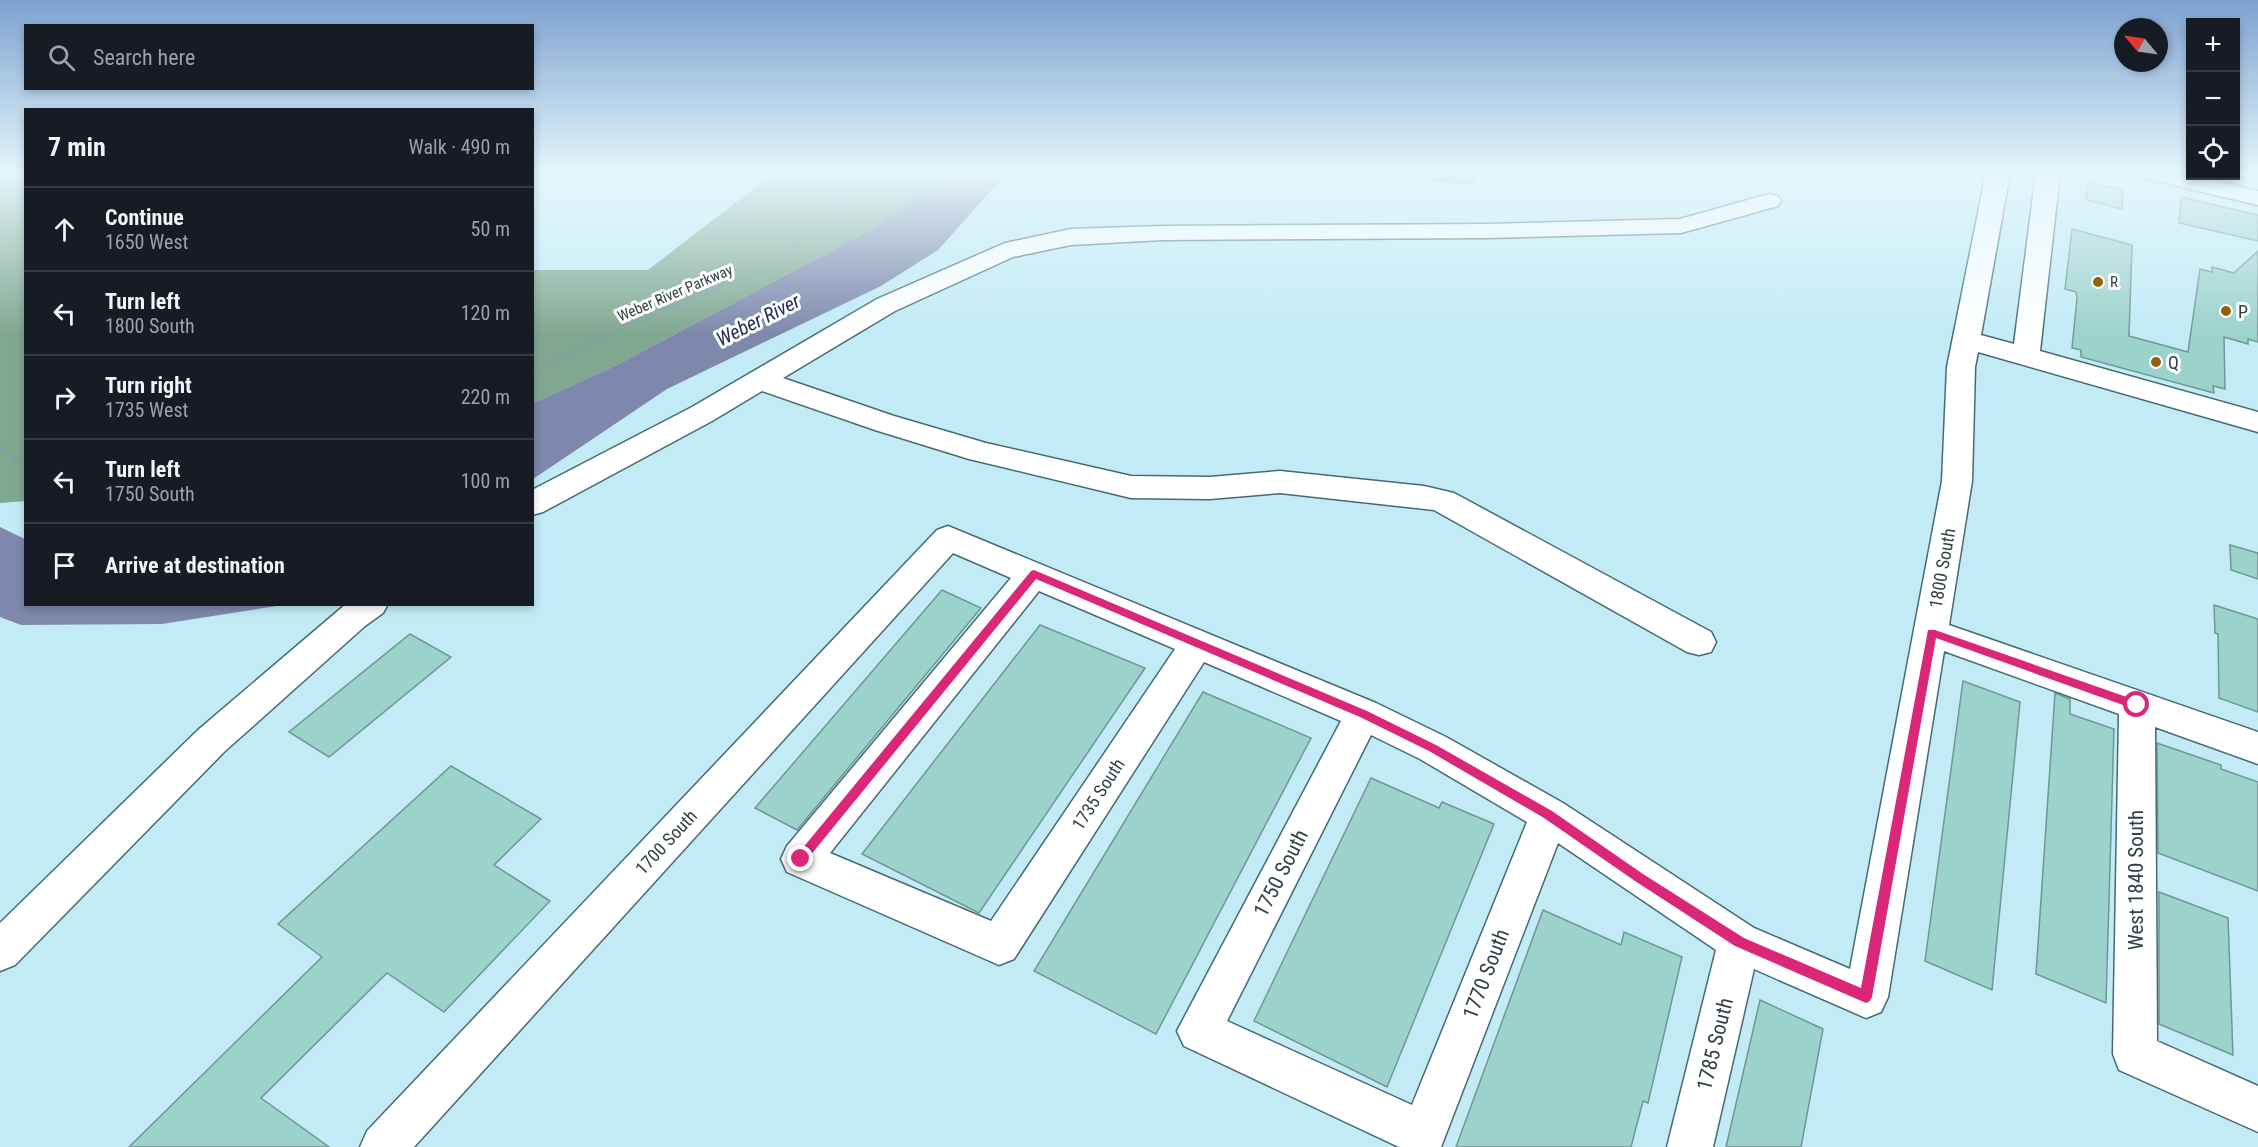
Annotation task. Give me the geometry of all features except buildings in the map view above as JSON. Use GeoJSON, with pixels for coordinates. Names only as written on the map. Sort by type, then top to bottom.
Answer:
{"type":"FeatureCollection","features":[{"type":"Feature","properties":{"kind":"street"},"geometry":{"type":"LineString","coordinates":[[534,503],[606,466],[760,380],[886,304],[1005,251],[1071,237],[1162,233],[1487,231],[1661,227]]}},
{"type":"Feature","properties":{"kind":"street","name":"1800 South"},"geometry":{"type":"LineString","coordinates":[[1740,942],[1866,997],[1957,481],[1961,367],[1988,227]]}},
{"type":"Feature","properties":{"kind":"street"},"geometry":{"type":"LineString","coordinates":[[2026,356],[2042,227]]}},
{"type":"Feature","properties":{"kind":"street"},"geometry":{"type":"LineString","coordinates":[[1966,340],[2258,422]]}},
{"type":"Feature","properties":{"kind":"street"},"geometry":{"type":"LineString","coordinates":[[760,380],[885,423],[937,436],[980,452],[1131,487],[1210,488],[1280,482],[1443,501],[1699,642]]}},
{"type":"Feature","properties":{"kind":"street","name":"1700 South"},"geometry":{"type":"LineString","coordinates":[[383,1147],[948,538],[1034,574]]}},
{"type":"Feature","properties":{"kind":"street"},"geometry":{"type":"LineString","coordinates":[[1034,574],[1363,714],[1432,748],[1548,814],[1639,878],[1740,942]]}},
{"type":"Feature","properties":{"kind":"street","name":"1735 South"},"geometry":{"type":"LineString","coordinates":[[1034,574],[801,859],[999,945],[1197,644]]}},
{"type":"Feature","properties":{"kind":"street"},"geometry":{"type":"LineString","coordinates":[[0,951],[211,741],[368,606]]}},
{"type":"Feature","properties":{"kind":"street"},"geometry":{"type":"LineString","coordinates":[[1931,632],[2258,748]]}},
{"type":"Feature","properties":{"kind":"street","name":"West 1840 South"},"geometry":{"type":"LineString","coordinates":[[2137,705],[2135,1054],[2258,1109]]}},
{"type":"Feature","properties":{"kind":"street","name":"1750 South"},"geometry":{"type":"LineString","coordinates":[[1363,714],[1198,1031],[1423,1134]]}},
{"type":"Feature","properties":{"kind":"street","name":"1770 South"},"geometry":{"type":"LineString","coordinates":[[1423,1134],[1548,814]]}},
{"type":"Feature","properties":{"kind":"street","name":"1785 South"},"geometry":{"type":"LineString","coordinates":[[1690,1147],[1740,942]]}},
{"type":"Feature","properties":{"kind":"path","name":"Weber River Parkway"},"geometry":{"type":"LineString","coordinates":[[534,373],[576,348],[729,282],[766,271],[788,259],[806,227]]}},
{"type":"Feature","properties":{"kind":"path"},"geometry":{"type":"LineString","coordinates":[[0,448],[24,464]]}},
{"type":"Feature","properties":{"kind":"green space"},"geometry":{"type":"Polygon","coordinates":[[[0,227],[24,227],[24,501],[0,503],[0,227]]]}},
{"type":"Feature","properties":{"kind":"green space"},"geometry":{"type":"Polygon","coordinates":[[[704,227],[875,227],[617,365],[534,403],[534,270],[648,270],[704,227]]]}},
{"type":"Feature","properties":{"kind":"water","name":"Weber River"},"geometry":{"type":"Polygon","coordinates":[[[875,227],[959,227],[938,250],[881,286],[667,389],[534,478],[534,403],[617,365],[875,227]]]}},
{"type":"Feature","properties":{"kind":"water"},"geometry":{"type":"Polygon","coordinates":[[[0,527],[24,539],[24,606],[277,606],[162,624],[21,625],[0,617],[0,527]]]}},
{"type":"Feature","properties":{"kind":"place","name":"R"},"geometry":{"type":"Point","coordinates":[2098,282]}},
{"type":"Feature","properties":{"kind":"place","name":"P"},"geometry":{"type":"Point","coordinates":[2226,311]}},
{"type":"Feature","properties":{"kind":"place","name":"Q"},"geometry":{"type":"Point","coordinates":[2156,362]}},
{"type":"Feature","properties":{"kind":"route"},"geometry":{"type":"LineString","coordinates":[[801,859],[1034,574],[1363,714],[1432,748],[1548,814],[1639,878],[1740,942],[1866,997],[1931,632],[2137,705]]}}]}
